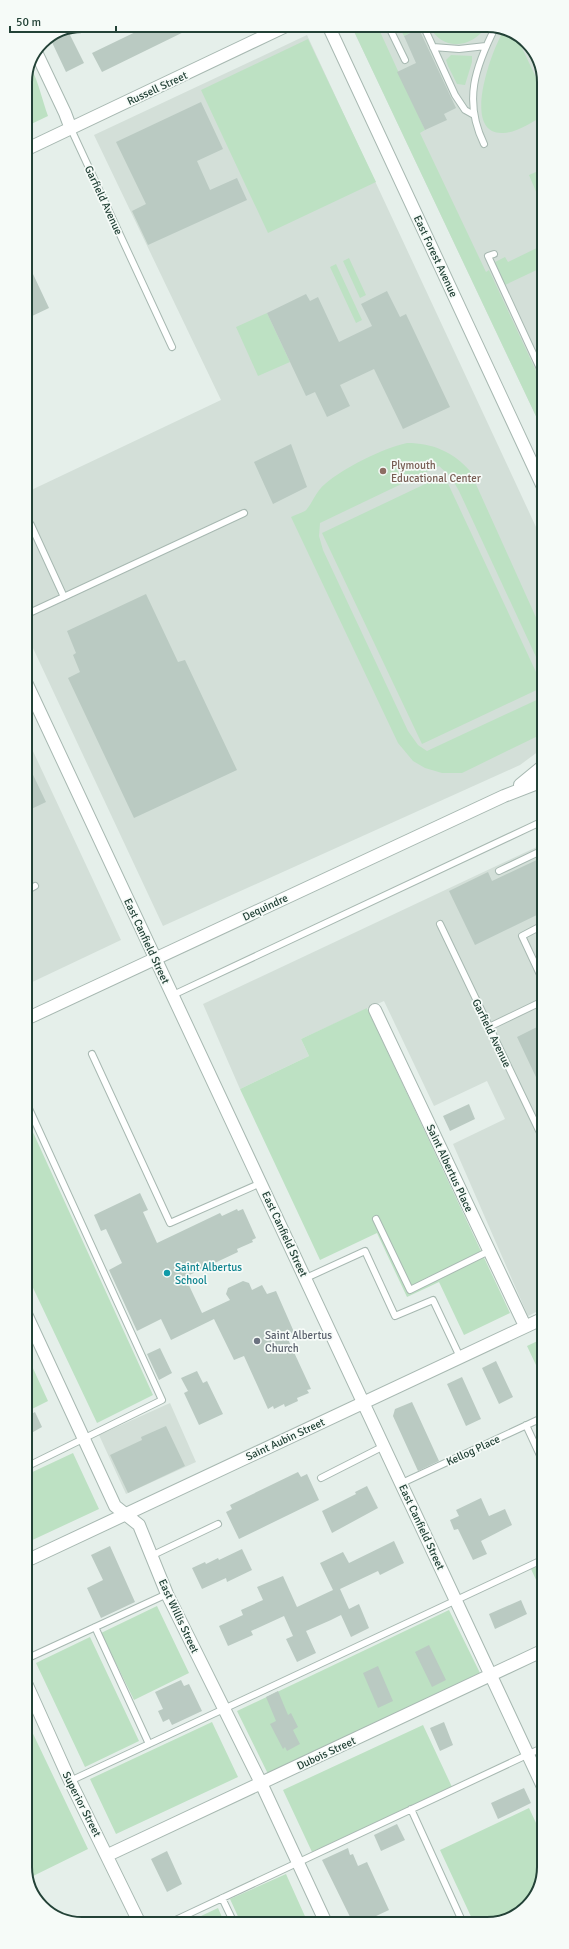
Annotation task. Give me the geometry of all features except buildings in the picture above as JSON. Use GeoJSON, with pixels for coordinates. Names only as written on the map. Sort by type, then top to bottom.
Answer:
{"type":"FeatureCollection","features":[{"type":"Feature","properties":{"kind":"street","name":"Russell Street"},"geometry":{"type":"LineString","coordinates":[[32,147],[273,32]]}},
{"type":"Feature","properties":{"kind":"street","name":"East Forest Avenue"},"geometry":{"type":"LineString","coordinates":[[331,32],[537,474]]}},
{"type":"Feature","properties":{"kind":"street","name":"Garfield Avenue"},"geometry":{"type":"LineString","coordinates":[[39,58],[65,113],[70,129]]}},
{"type":"Feature","properties":{"kind":"street","name":"East Canfield Street"},"geometry":{"type":"LineString","coordinates":[[32,695],[537,1774]]}},
{"type":"Feature","properties":{"kind":"street","name":"Dequindre"},"geometry":{"type":"LineString","coordinates":[[504,796],[537,772]]}},
{"type":"Feature","properties":{"kind":"street","name":"Dequindre"},"geometry":{"type":"LineString","coordinates":[[32,1016],[504,796],[537,782]]}},
{"type":"Feature","properties":{"kind":"street","name":"Saint Albertus Place"},"geometry":{"type":"LineString","coordinates":[[375,1010],[525,1326]]}},
{"type":"Feature","properties":{"kind":"street","name":"Saint Aubin Street"},"geometry":{"type":"LineString","coordinates":[[32,1558],[537,1321]]}},
{"type":"Feature","properties":{"kind":"street","name":"East Willis Street"},"geometry":{"type":"LineString","coordinates":[[32,1327],[115,1506],[139,1525],[167,1594],[261,1783],[323,1917]]}},
{"type":"Feature","properties":{"kind":"street","name":"Dubois Street"},"geometry":{"type":"LineString","coordinates":[[108,1855],[537,1653]]}},
{"type":"Feature","properties":{"kind":"street","name":"Superior Street"},"geometry":{"type":"LineString","coordinates":[[32,1697],[70,1781],[108,1855],[137,1917]]}},
{"type":"Feature","properties":{"kind":"lane"},"geometry":{"type":"LineString","coordinates":[[391,32],[405,60]]}},
{"type":"Feature","properties":{"kind":"lane"},"geometry":{"type":"LineString","coordinates":[[426,32],[455,95],[465,110],[474,115]]}},
{"type":"Feature","properties":{"kind":"lane"},"geometry":{"type":"LineString","coordinates":[[484,144],[477,130],[472,98],[475,78],[486,46],[493,33]]}},
{"type":"Feature","properties":{"kind":"lane"},"geometry":{"type":"LineString","coordinates":[[433,47],[459,49],[486,46]]}},
{"type":"Feature","properties":{"kind":"lane","name":"Garfield Avenue"},"geometry":{"type":"LineString","coordinates":[[70,129],[172,347]]}},
{"type":"Feature","properties":{"kind":"lane"},"geometry":{"type":"LineString","coordinates":[[494,254],[488,256],[537,362]]}},
{"type":"Feature","properties":{"kind":"lane"},"geometry":{"type":"LineString","coordinates":[[32,612],[244,514]]}},
{"type":"Feature","properties":{"kind":"lane"},"geometry":{"type":"LineString","coordinates":[[32,527],[64,597]]}},
{"type":"Feature","properties":{"kind":"lane"},"geometry":{"type":"LineString","coordinates":[[173,995],[537,824]]}},
{"type":"Feature","properties":{"kind":"lane"},"geometry":{"type":"LineString","coordinates":[[499,871],[537,853]]}},
{"type":"Feature","properties":{"kind":"lane","name":"Garfield Avenue"},"geometry":{"type":"LineString","coordinates":[[440,924],[537,1126]]}},
{"type":"Feature","properties":{"kind":"lane"},"geometry":{"type":"LineString","coordinates":[[537,928],[522,936],[537,968]]}},
{"type":"Feature","properties":{"kind":"lane"},"geometry":{"type":"LineString","coordinates":[[489,1027],[537,1004]]}},
{"type":"Feature","properties":{"kind":"lane"},"geometry":{"type":"LineString","coordinates":[[92,1054],[170,1224],[261,1183]]}},
{"type":"Feature","properties":{"kind":"lane"},"geometry":{"type":"LineString","coordinates":[[32,1115],[162,1400],[32,1464]]}},
{"type":"Feature","properties":{"kind":"lane"},"geometry":{"type":"LineString","coordinates":[[376,1219],[410,1290],[489,1251]]}},
{"type":"Feature","properties":{"kind":"lane"},"geometry":{"type":"LineString","coordinates":[[306,1278],[365,1251],[395,1316],[433,1300],[460,1357]]}},
{"type":"Feature","properties":{"kind":"lane","name":"Kellog Place"},"geometry":{"type":"LineString","coordinates":[[402,1483],[537,1420]]}},
{"type":"Feature","properties":{"kind":"lane"},"geometry":{"type":"LineString","coordinates":[[526,1425],[537,1449]]}},
{"type":"Feature","properties":{"kind":"lane"},"geometry":{"type":"LineString","coordinates":[[321,1478],[384,1446]]}},
{"type":"Feature","properties":{"kind":"lane"},"geometry":{"type":"LineString","coordinates":[[151,1556],[218,1524]]}},
{"type":"Feature","properties":{"kind":"lane"},"geometry":{"type":"LineString","coordinates":[[70,1781],[537,1562]]}},
{"type":"Feature","properties":{"kind":"lane"},"geometry":{"type":"LineString","coordinates":[[32,1656],[167,1594]]}},
{"type":"Feature","properties":{"kind":"lane"},"geometry":{"type":"LineString","coordinates":[[95,1627],[149,1744]]}},
{"type":"Feature","properties":{"kind":"lane"},"geometry":{"type":"LineString","coordinates":[[182,1917],[537,1750]]}},
{"type":"Feature","properties":{"kind":"lane"},"geometry":{"type":"LineString","coordinates":[[411,1809],[460,1917]]}},
{"type":"Feature","properties":{"kind":"lane"},"geometry":{"type":"LineString","coordinates":[[222,1898],[231,1917]]}},
{"type":"Feature","properties":{"kind":"shaded area"},"geometry":{"type":"Polygon","coordinates":[[[354,32],[490,32],[506,36],[515,41],[527,52],[533,63],[537,82],[537,418],[354,32]]]}},
{"type":"Feature","properties":{"kind":"shaded area"},"geometry":{"type":"Polygon","coordinates":[[[307,35],[537,529],[537,752],[520,765],[163,926],[32,646],[32,490],[221,400],[94,135],[307,35]]]}},
{"type":"Feature","properties":{"kind":"shaded area"},"geometry":{"type":"Polygon","coordinates":[[[32,749],[121,940],[32,982],[32,749]]]}},
{"type":"Feature","properties":{"kind":"shaded area"},"geometry":{"type":"Polygon","coordinates":[[[537,847],[537,1312],[528,1316],[453,1144],[505,1119],[487,1081],[434,1106],[384,1001],[301,1039],[309,1056],[240,1089],[203,1004],[537,847]]]}},
{"type":"Feature","properties":{"kind":"shaded area"},"geometry":{"type":"Polygon","coordinates":[[[170,1403],[196,1462],[126,1494],[99,1435],[170,1403]]]}},
{"type":"Feature","properties":{"kind":"green space"},"geometry":{"type":"Polygon","coordinates":[[[354,32],[380,32],[425,130],[420,133],[486,272],[489,270],[537,373],[537,418],[354,32]]]}},
{"type":"Feature","properties":{"kind":"green space"},"geometry":{"type":"Polygon","coordinates":[[[402,32],[412,32],[404,36],[402,32]]]}},
{"type":"Feature","properties":{"kind":"green space"},"geometry":{"type":"Polygon","coordinates":[[[433,32],[482,32],[474,39],[466,43],[457,44],[441,40],[433,32]]]}},
{"type":"Feature","properties":{"kind":"green space"},"geometry":{"type":"Polygon","coordinates":[[[502,35],[515,41],[523,48],[537,82],[537,119],[508,133],[490,130],[483,120],[481,106],[487,71],[502,35]]]}},
{"type":"Feature","properties":{"kind":"green space"},"geometry":{"type":"Polygon","coordinates":[[[308,39],[376,182],[268,233],[201,90],[308,39]]]}},
{"type":"Feature","properties":{"kind":"green space"},"geometry":{"type":"Polygon","coordinates":[[[451,55],[472,56],[472,62],[465,85],[457,84],[448,66],[446,60],[451,55]]]}},
{"type":"Feature","properties":{"kind":"green space"},"geometry":{"type":"Polygon","coordinates":[[[33,72],[34,74],[48,116],[32,124],[33,72]]]}},
{"type":"Feature","properties":{"kind":"green space"},"geometry":{"type":"Polygon","coordinates":[[[537,172],[537,194],[529,175],[537,172]]]}},
{"type":"Feature","properties":{"kind":"green space"},"geometry":{"type":"Polygon","coordinates":[[[537,248],[537,270],[505,285],[495,262],[505,257],[508,262],[537,248]]]}},
{"type":"Feature","properties":{"kind":"green space"},"geometry":{"type":"Polygon","coordinates":[[[349,258],[366,295],[360,298],[343,261],[349,258]]]}},
{"type":"Feature","properties":{"kind":"green space"},"geometry":{"type":"Polygon","coordinates":[[[336,264],[362,320],[356,323],[330,267],[336,264]]]}},
{"type":"Feature","properties":{"kind":"green space"},"geometry":{"type":"Polygon","coordinates":[[[267,313],[290,362],[258,376],[236,327],[267,313]]]}},
{"type":"Feature","properties":{"kind":"green space"},"geometry":{"type":"Polygon","coordinates":[[[407,443],[416,443],[434,447],[457,459],[470,471],[537,620],[537,659],[459,491],[451,477],[439,466],[320,523],[319,536],[323,550],[408,731],[418,745],[427,751],[537,700],[537,736],[462,773],[442,773],[425,768],[413,761],[398,743],[291,517],[305,511],[322,487],[343,471],[375,454],[407,443]]]}},
{"type":"Feature","properties":{"kind":"green space"},"geometry":{"type":"Polygon","coordinates":[[[444,475],[537,674],[537,690],[422,744],[322,533],[444,475]]]}},
{"type":"Feature","properties":{"kind":"green space"},"geometry":{"type":"Polygon","coordinates":[[[367,1008],[510,1313],[464,1335],[439,1282],[407,1297],[377,1233],[320,1260],[240,1089],[309,1056],[301,1039],[367,1008]]]}},
{"type":"Feature","properties":{"kind":"green space"},"geometry":{"type":"Polygon","coordinates":[[[32,1130],[153,1395],[97,1423],[32,1286],[32,1130]]]}},
{"type":"Feature","properties":{"kind":"green space"},"geometry":{"type":"Polygon","coordinates":[[[537,1341],[537,1367],[527,1346],[537,1341]]]}},
{"type":"Feature","properties":{"kind":"green space"},"geometry":{"type":"Polygon","coordinates":[[[32,1366],[48,1401],[32,1409],[32,1366]]]}},
{"type":"Feature","properties":{"kind":"green space"},"geometry":{"type":"Polygon","coordinates":[[[73,1453],[99,1509],[32,1540],[32,1472],[73,1453]]]}},
{"type":"Feature","properties":{"kind":"green space"},"geometry":{"type":"Polygon","coordinates":[[[537,1567],[537,1582],[531,1569],[537,1567]]]}},
{"type":"Feature","properties":{"kind":"green space"},"geometry":{"type":"Polygon","coordinates":[[[157,1606],[189,1673],[134,1700],[101,1633],[157,1606]]]}},
{"type":"Feature","properties":{"kind":"green space"},"geometry":{"type":"Polygon","coordinates":[[[449,1610],[480,1673],[268,1774],[237,1711],[449,1610]]]}},
{"type":"Feature","properties":{"kind":"green space"},"geometry":{"type":"Polygon","coordinates":[[[90,1637],[139,1741],[85,1767],[36,1663],[90,1637]]]}},
{"type":"Feature","properties":{"kind":"green space"},"geometry":{"type":"Polygon","coordinates":[[[212,1722],[238,1777],[116,1834],[90,1779],[212,1722]]]}},
{"type":"Feature","properties":{"kind":"green space"},"geometry":{"type":"Polygon","coordinates":[[[423,1725],[452,1787],[312,1852],[283,1790],[423,1725]]]}},
{"type":"Feature","properties":{"kind":"green space"},"geometry":{"type":"Polygon","coordinates":[[[32,1732],[88,1849],[33,1876],[32,1732]]]}},
{"type":"Feature","properties":{"kind":"green space"},"geometry":{"type":"Polygon","coordinates":[[[529,1808],[537,1825],[537,1873],[530,1892],[520,1904],[512,1910],[496,1916],[471,1917],[440,1850],[529,1808]]]}},
{"type":"Feature","properties":{"kind":"green space"},"geometry":{"type":"Polygon","coordinates":[[[286,1874],[305,1917],[238,1917],[230,1899],[286,1874]]]}},
{"type":"Feature","properties":{"kind":"green space"},"geometry":{"type":"Polygon","coordinates":[[[218,1908],[222,1917],[199,1917],[218,1908]]]}},
{"type":"Feature","properties":{"kind":"place","name":"Plymouth Educational Center"},"geometry":{"type":"Point","coordinates":[383,471]}},
{"type":"Feature","properties":{"kind":"place","name":"Saint Albertus School"},"geometry":{"type":"Point","coordinates":[167,1273]}},
{"type":"Feature","properties":{"kind":"place","name":"Saint Albertus Church"},"geometry":{"type":"Point","coordinates":[257,1341]}}]}
